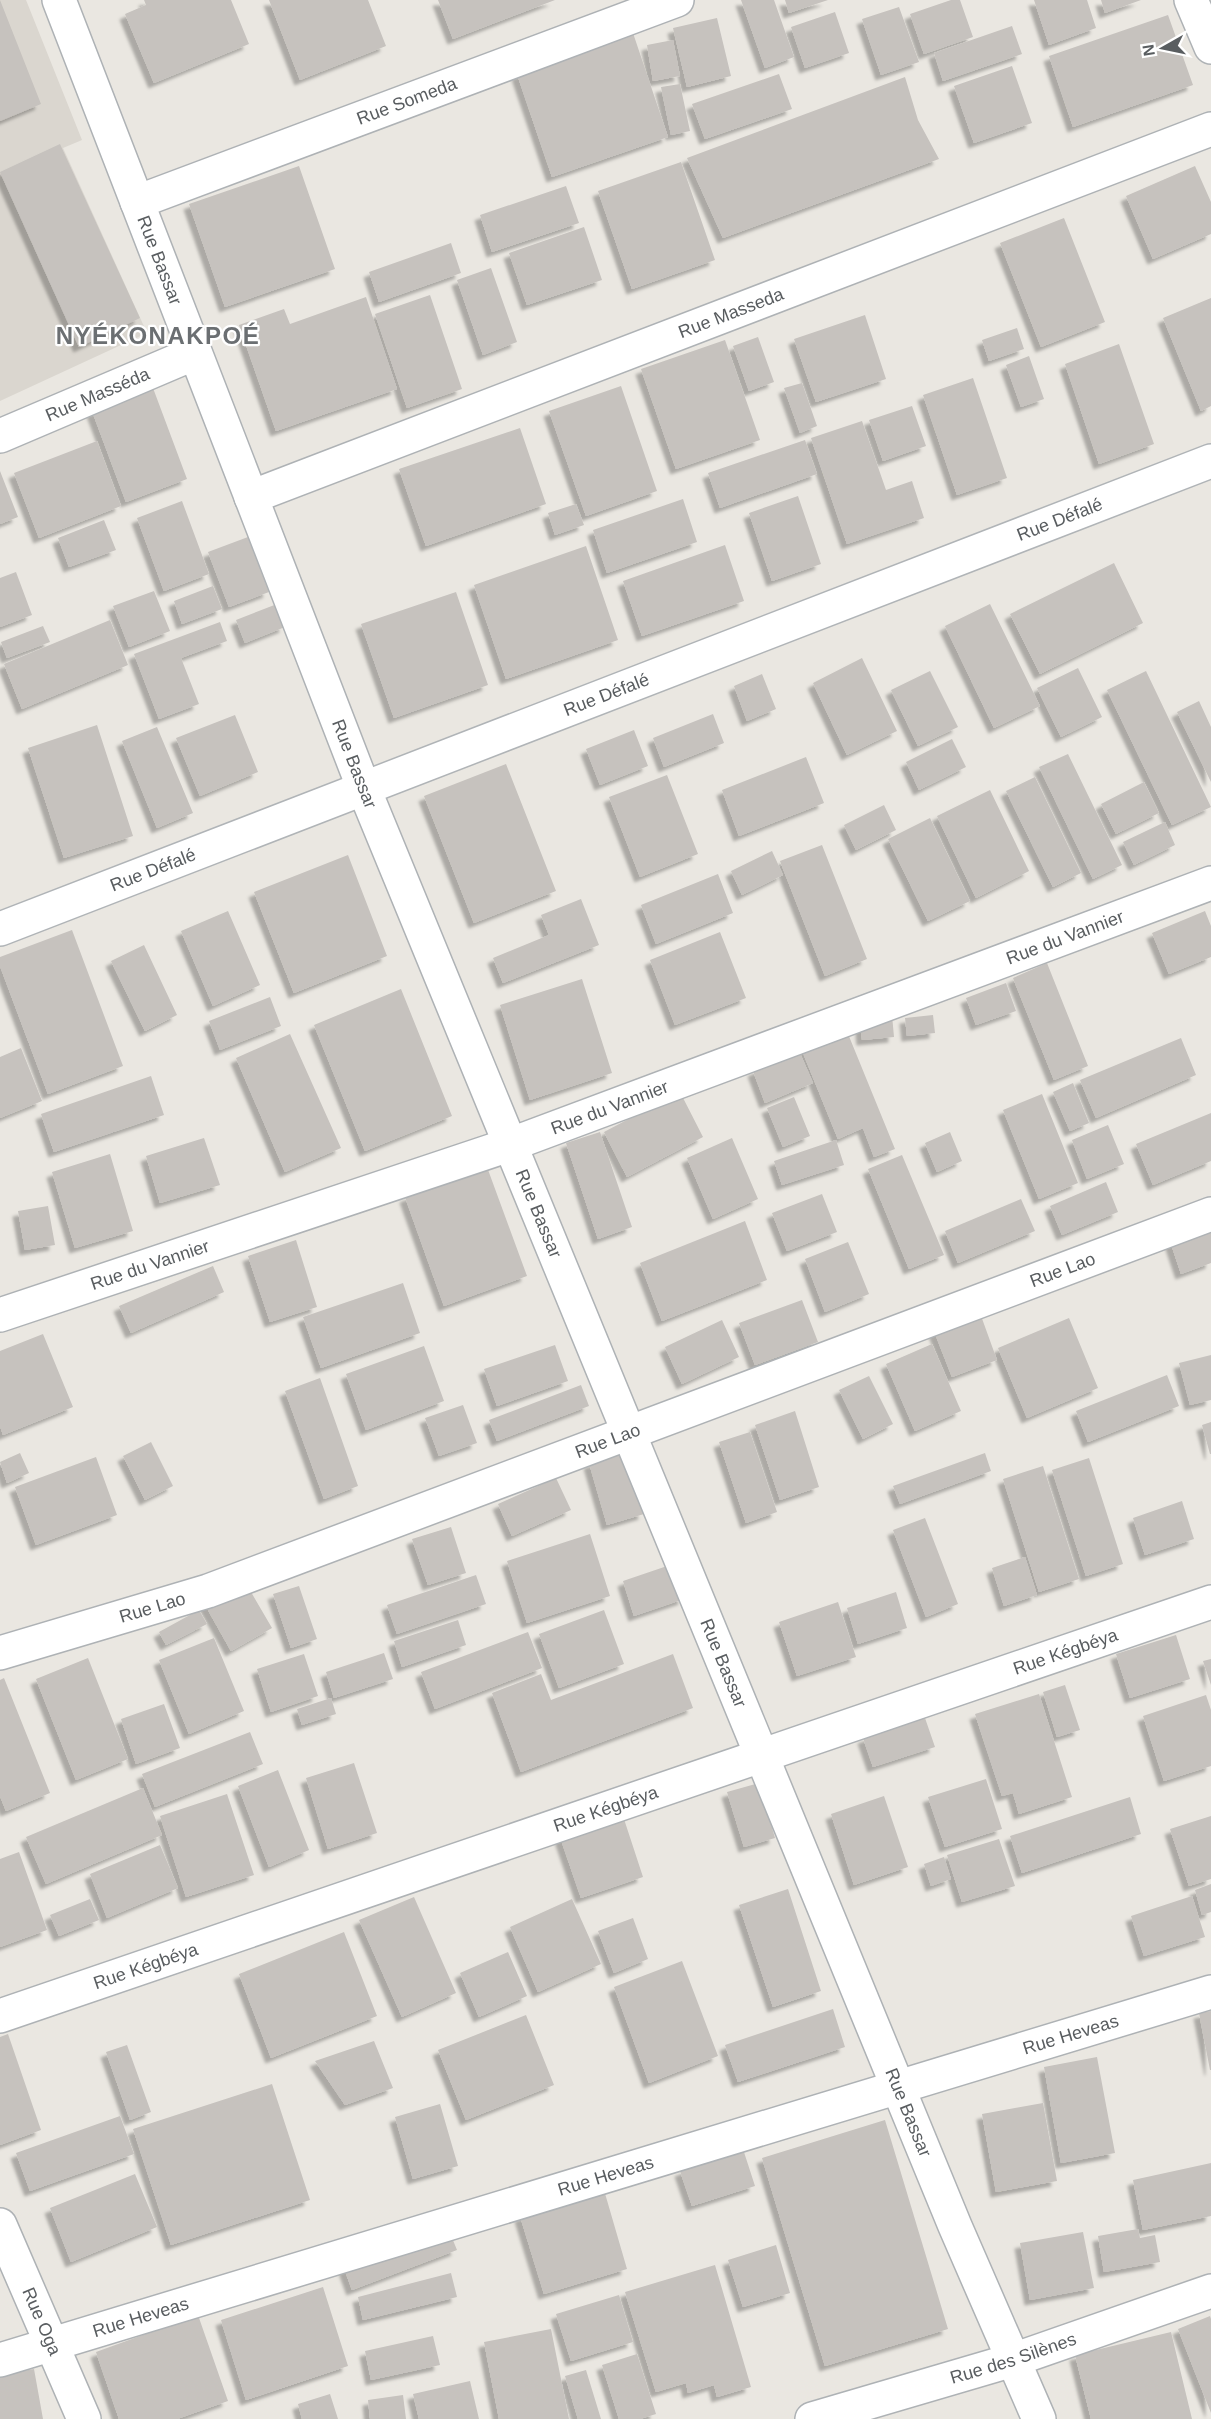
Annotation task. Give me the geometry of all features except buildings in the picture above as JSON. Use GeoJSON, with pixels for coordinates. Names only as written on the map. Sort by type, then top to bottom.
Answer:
{"type":"FeatureCollection","features":[{"type":"Feature","properties":{"kind":"street","name":"Rue Bassar"},"geometry":{"type":"LineString","coordinates":[[59,0],[364,789],[509,1145],[1039,2419]]}},
{"type":"Feature","properties":{"kind":"street","name":"Rue Someda"},"geometry":{"type":"LineString","coordinates":[[138,202],[677,0]]}},
{"type":"Feature","properties":{"kind":"street"},"geometry":{"type":"LineString","coordinates":[[1191,0],[1211,47]]}},
{"type":"Feature","properties":{"kind":"street","name":"Rue Masseda"},"geometry":{"type":"LineString","coordinates":[[251,497],[1211,129]]}},
{"type":"Feature","properties":{"kind":"street","name":"Rue Masséda"},"geometry":{"type":"LineString","coordinates":[[0,436],[195,353]]}},
{"type":"Feature","properties":{"kind":"street","name":"Rue Défalé"},"geometry":{"type":"LineString","coordinates":[[0,929],[1211,461]]}},
{"type":"Feature","properties":{"kind":"street","name":"Rue du Vannier"},"geometry":{"type":"LineString","coordinates":[[0,1315],[509,1145],[1211,883]]}},
{"type":"Feature","properties":{"kind":"street","name":"Rue Lao"},"geometry":{"type":"LineString","coordinates":[[0,1653],[208,1591],[1211,1214]]}},
{"type":"Feature","properties":{"kind":"street","name":"Rue Kégbéya"},"geometry":{"type":"LineString","coordinates":[[0,2016],[1211,1602]]}},
{"type":"Feature","properties":{"kind":"street","name":"Rue Heveas"},"geometry":{"type":"LineString","coordinates":[[0,2360],[1211,1992]]}},
{"type":"Feature","properties":{"kind":"street","name":"Rue Oga"},"geometry":{"type":"LineString","coordinates":[[0,2225],[84,2419]]}},
{"type":"Feature","properties":{"kind":"street","name":"Rue des Silènes"},"geometry":{"type":"LineString","coordinates":[[812,2419],[1013,2360],[1211,2291]]}},
{"type":"Feature","properties":{"kind":"shaded area"},"geometry":{"type":"Polygon","coordinates":[[[0,0],[26,0],[82,140],[63,148],[147,333],[0,401],[0,0]]]}},
{"type":"Feature","properties":{"kind":"district","name":"NYÉKONAKPOÉ"},"geometry":{"type":"Point","coordinates":[158,335]}}]}
